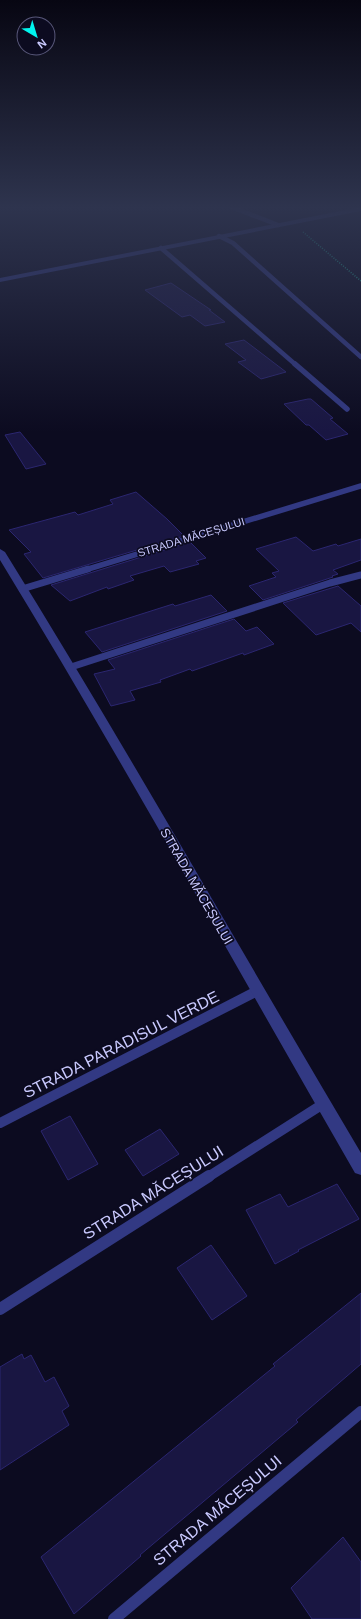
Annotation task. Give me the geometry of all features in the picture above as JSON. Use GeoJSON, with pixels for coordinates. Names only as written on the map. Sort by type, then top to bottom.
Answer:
{"type":"FeatureCollection","features":[{"type":"Feature","properties":{"kind":"street","name":"STRADA MĂCEȘULUI"},"geometry":{"type":"LineString","coordinates":[[1,557],[71,667],[257,991],[361,1168]]}},
{"type":"Feature","properties":{"kind":"lane"},"geometry":{"type":"LineString","coordinates":[[200,282],[347,409]]}},
{"type":"Feature","properties":{"kind":"lane"},"geometry":{"type":"LineString","coordinates":[[276,282],[361,357]]}},
{"type":"Feature","properties":{"kind":"lane","name":"STRADA MĂCEȘULUI"},"geometry":{"type":"LineString","coordinates":[[22,589],[361,486]]}},
{"type":"Feature","properties":{"kind":"lane"},"geometry":{"type":"LineString","coordinates":[[71,667],[322,586],[361,575]]}},
{"type":"Feature","properties":{"kind":"lane","name":"STRADA PARADISUL VERDE"},"geometry":{"type":"LineString","coordinates":[[0,1123],[257,991]]}},
{"type":"Feature","properties":{"kind":"lane","name":"STRADA MĂCEȘULUI"},"geometry":{"type":"LineString","coordinates":[[0,1309],[323,1104]]}},
{"type":"Feature","properties":{"kind":"lane","name":"STRADA MĂCEȘULUI"},"geometry":{"type":"LineString","coordinates":[[114,1619],[361,1412]]}},
{"type":"Feature","properties":{"kind":"building"},"geometry":{"type":"Polygon","coordinates":[[[171,283],[211,310],[209,310],[225,322],[205,326],[190,315],[182,317],[145,290],[171,283]]]}},
{"type":"Feature","properties":{"kind":"building"},"geometry":{"type":"Polygon","coordinates":[[[244,340],[286,372],[261,379],[238,362],[246,360],[225,344],[244,340]]]}},
{"type":"Feature","properties":{"kind":"building"},"geometry":{"type":"Polygon","coordinates":[[[311,399],[333,418],[330,419],[348,434],[326,440],[309,425],[306,425],[284,404],[311,399]]]}},
{"type":"Feature","properties":{"kind":"building"},"geometry":{"type":"Polygon","coordinates":[[[20,432],[46,464],[26,469],[5,435],[20,432]]]}},
{"type":"Feature","properties":{"kind":"building"},"geometry":{"type":"Polygon","coordinates":[[[136,492],[184,536],[43,578],[24,554],[31,552],[9,530],[75,512],[78,515],[113,504],[110,500],[136,492]]]}},
{"type":"Feature","properties":{"kind":"building"},"geometry":{"type":"Polygon","coordinates":[[[296,537],[313,551],[336,544],[338,546],[361,539],[361,560],[333,570],[338,574],[332,576],[333,577],[263,600],[249,586],[276,577],[272,573],[279,571],[256,549],[296,537]]]}},
{"type":"Feature","properties":{"kind":"building"},"geometry":{"type":"Polygon","coordinates":[[[190,542],[206,558],[196,561],[199,564],[170,572],[164,566],[130,576],[134,580],[108,589],[107,587],[70,601],[51,585],[190,542]]]}},
{"type":"Feature","properties":{"kind":"building"},"geometry":{"type":"Polygon","coordinates":[[[338,586],[361,606],[361,632],[351,623],[316,635],[283,603],[338,586]]]}},
{"type":"Feature","properties":{"kind":"building"},"geometry":{"type":"Polygon","coordinates":[[[211,595],[227,611],[102,652],[85,632],[173,604],[175,606],[211,595]]]}},
{"type":"Feature","properties":{"kind":"building"},"geometry":{"type":"Polygon","coordinates":[[[234,619],[246,631],[257,627],[274,644],[192,671],[190,669],[160,680],[161,682],[130,691],[135,700],[111,706],[94,674],[115,669],[108,660],[234,619]]]}},
{"type":"Feature","properties":{"kind":"building"},"geometry":{"type":"Polygon","coordinates":[[[70,1116],[98,1164],[68,1180],[41,1131],[70,1116]]]}},
{"type":"Feature","properties":{"kind":"building"},"geometry":{"type":"Polygon","coordinates":[[[160,1129],[179,1154],[143,1176],[125,1150],[160,1129]]]}},
{"type":"Feature","properties":{"kind":"building"},"geometry":{"type":"Polygon","coordinates":[[[337,1184],[359,1219],[298,1250],[299,1251],[275,1264],[246,1210],[280,1194],[288,1207],[337,1184]]]}},
{"type":"Feature","properties":{"kind":"building"},"geometry":{"type":"Polygon","coordinates":[[[211,1245],[247,1296],[212,1320],[177,1268],[211,1245]]]}},
{"type":"Feature","properties":{"kind":"building"},"geometry":{"type":"Polygon","coordinates":[[[361,1293],[361,1364],[296,1420],[298,1422],[140,1555],[141,1556],[74,1614],[41,1557],[275,1366],[273,1364],[361,1293]]]}},
{"type":"Feature","properties":{"kind":"building"},"geometry":{"type":"Polygon","coordinates":[[[22,1354],[24,1359],[31,1355],[45,1382],[54,1377],[69,1406],[62,1411],[69,1425],[0,1470],[0,1367],[22,1354]]]}},
{"type":"Feature","properties":{"kind":"building"},"geometry":{"type":"Polygon","coordinates":[[[343,1537],[361,1562],[361,1619],[312,1619],[291,1588],[343,1537]]]}}]}
